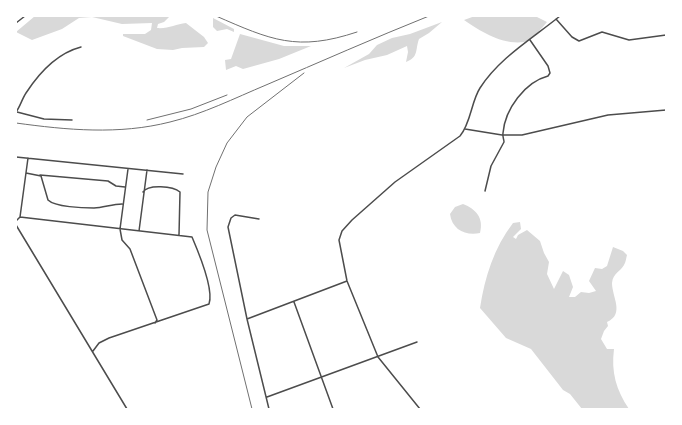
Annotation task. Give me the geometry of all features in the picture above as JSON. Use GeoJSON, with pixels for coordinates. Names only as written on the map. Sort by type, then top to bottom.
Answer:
{"type":"FeatureCollection","features":[{"type":"Feature","properties":{"kind":"street"},"geometry":{"type":"LineString","coordinates":[[16,23],[25,16]]}},
{"type":"Feature","properties":{"kind":"street"},"geometry":{"type":"LineString","coordinates":[[420,409],[378,357],[347,281],[338,244],[342,231],[352,220],[396,182],[454,140],[465,129],[479,90],[486,79],[500,64],[560,16]]}},
{"type":"Feature","properties":{"kind":"street"},"geometry":{"type":"LineString","coordinates":[[556,19],[577,40],[582,40],[602,32],[629,40],[666,35]]}},
{"type":"Feature","properties":{"kind":"street"},"geometry":{"type":"LineString","coordinates":[[485,191],[491,166],[504,142],[502,135],[510,110],[523,91],[533,82],[548,76],[550,73],[548,66],[530,40]]}},
{"type":"Feature","properties":{"kind":"street"},"geometry":{"type":"LineString","coordinates":[[72,120],[44,119],[16,112],[27,91],[42,73],[69,50],[81,46]]}},
{"type":"Feature","properties":{"kind":"street"},"geometry":{"type":"LineString","coordinates":[[465,129],[502,135],[532,134],[608,115],[666,110]]}},
{"type":"Feature","properties":{"kind":"street"},"geometry":{"type":"LineString","coordinates":[[16,157],[183,174]]}},
{"type":"Feature","properties":{"kind":"street"},"geometry":{"type":"LineString","coordinates":[[16,221],[20,217],[28,158]]}},
{"type":"Feature","properties":{"kind":"street"},"geometry":{"type":"LineString","coordinates":[[128,169],[122,204],[120,229],[122,240],[130,249],[156,323]]}},
{"type":"Feature","properties":{"kind":"street"},"geometry":{"type":"LineString","coordinates":[[139,231],[147,170]]}},
{"type":"Feature","properties":{"kind":"street"},"geometry":{"type":"LineString","coordinates":[[26,173],[108,182],[116,186],[125,186]]}},
{"type":"Feature","properties":{"kind":"street"},"geometry":{"type":"LineString","coordinates":[[40,175],[45,193],[52,203],[95,208],[110,204],[122,204]]}},
{"type":"Feature","properties":{"kind":"street"},"geometry":{"type":"LineString","coordinates":[[143,192],[147,188],[175,189],[180,192],[179,235]]}},
{"type":"Feature","properties":{"kind":"street"},"geometry":{"type":"LineString","coordinates":[[259,219],[236,215],[231,218],[228,227],[247,319],[269,409]]}},
{"type":"Feature","properties":{"kind":"street"},"geometry":{"type":"LineString","coordinates":[[20,217],[192,237],[202,262],[210,295],[210,302],[206,307],[109,338],[99,343],[93,351]]}},
{"type":"Feature","properties":{"kind":"street"},"geometry":{"type":"LineString","coordinates":[[16,226],[127,409]]}},
{"type":"Feature","properties":{"kind":"street"},"geometry":{"type":"LineString","coordinates":[[247,319],[347,281]]}},
{"type":"Feature","properties":{"kind":"street"},"geometry":{"type":"LineString","coordinates":[[294,302],[334,409]]}},
{"type":"Feature","properties":{"kind":"street"},"geometry":{"type":"LineString","coordinates":[[267,397],[417,342]]}},
{"type":"Feature","properties":{"kind":"shaded area"},"geometry":{"type":"Polygon","coordinates":[[[35,16],[170,16],[164,22],[158,24],[157,28],[165,28],[186,23],[204,37],[208,43],[204,47],[173,50],[157,49],[123,36],[123,34],[145,34],[151,30],[152,23],[122,24],[92,17],[79,18],[62,29],[32,40],[16,32],[35,16]]]}},
{"type":"Feature","properties":{"kind":"shaded area"},"geometry":{"type":"Polygon","coordinates":[[[475,16],[535,16],[547,22],[530,40],[524,42],[508,42],[492,37],[464,20],[475,16]]]}},
{"type":"Feature","properties":{"kind":"shaded area"},"geometry":{"type":"Polygon","coordinates":[[[213,18],[234,29],[234,32],[227,29],[217,31],[213,27],[213,18]]]}},
{"type":"Feature","properties":{"kind":"shaded area"},"geometry":{"type":"Polygon","coordinates":[[[442,22],[419,39],[415,55],[406,62],[408,52],[407,46],[387,55],[365,60],[344,68],[369,54],[377,45],[392,38],[410,34],[442,22]]]}},
{"type":"Feature","properties":{"kind":"shaded area"},"geometry":{"type":"Polygon","coordinates":[[[240,34],[284,46],[311,46],[279,59],[243,69],[236,66],[226,70],[225,60],[231,59],[240,34]]]}},
{"type":"Feature","properties":{"kind":"shaded area"},"geometry":{"type":"Polygon","coordinates":[[[463,204],[475,211],[478,215],[481,223],[480,233],[470,234],[460,231],[451,220],[450,214],[455,207],[463,204]]]}},
{"type":"Feature","properties":{"kind":"shaded area"},"geometry":{"type":"Polygon","coordinates":[[[520,222],[521,229],[513,237],[516,239],[518,235],[527,230],[540,241],[549,262],[547,274],[554,289],[563,271],[569,275],[573,287],[569,297],[575,297],[581,292],[589,293],[596,291],[589,281],[595,268],[602,269],[607,266],[613,247],[623,251],[627,255],[625,264],[615,274],[612,283],[616,310],[612,319],[607,322],[608,326],[601,339],[607,349],[614,349],[614,373],[618,388],[629,409],[582,409],[570,394],[563,390],[531,349],[506,338],[480,308],[491,263],[496,252],[513,223],[520,222]]]}},
{"type":"Feature","properties":{"kind":"railway"},"geometry":{"type":"LineString","coordinates":[[216,16],[269,37],[301,42],[336,38],[357,32]]}},
{"type":"Feature","properties":{"kind":"railway"},"geometry":{"type":"LineString","coordinates":[[16,123],[54,128],[112,130],[132,129],[182,119],[219,105],[429,16]]}},
{"type":"Feature","properties":{"kind":"railway"},"geometry":{"type":"LineString","coordinates":[[252,409],[207,230],[208,192],[216,167],[227,143],[247,117],[304,73]]}},
{"type":"Feature","properties":{"kind":"railway"},"geometry":{"type":"LineString","coordinates":[[147,120],[191,109],[227,95]]}}]}
